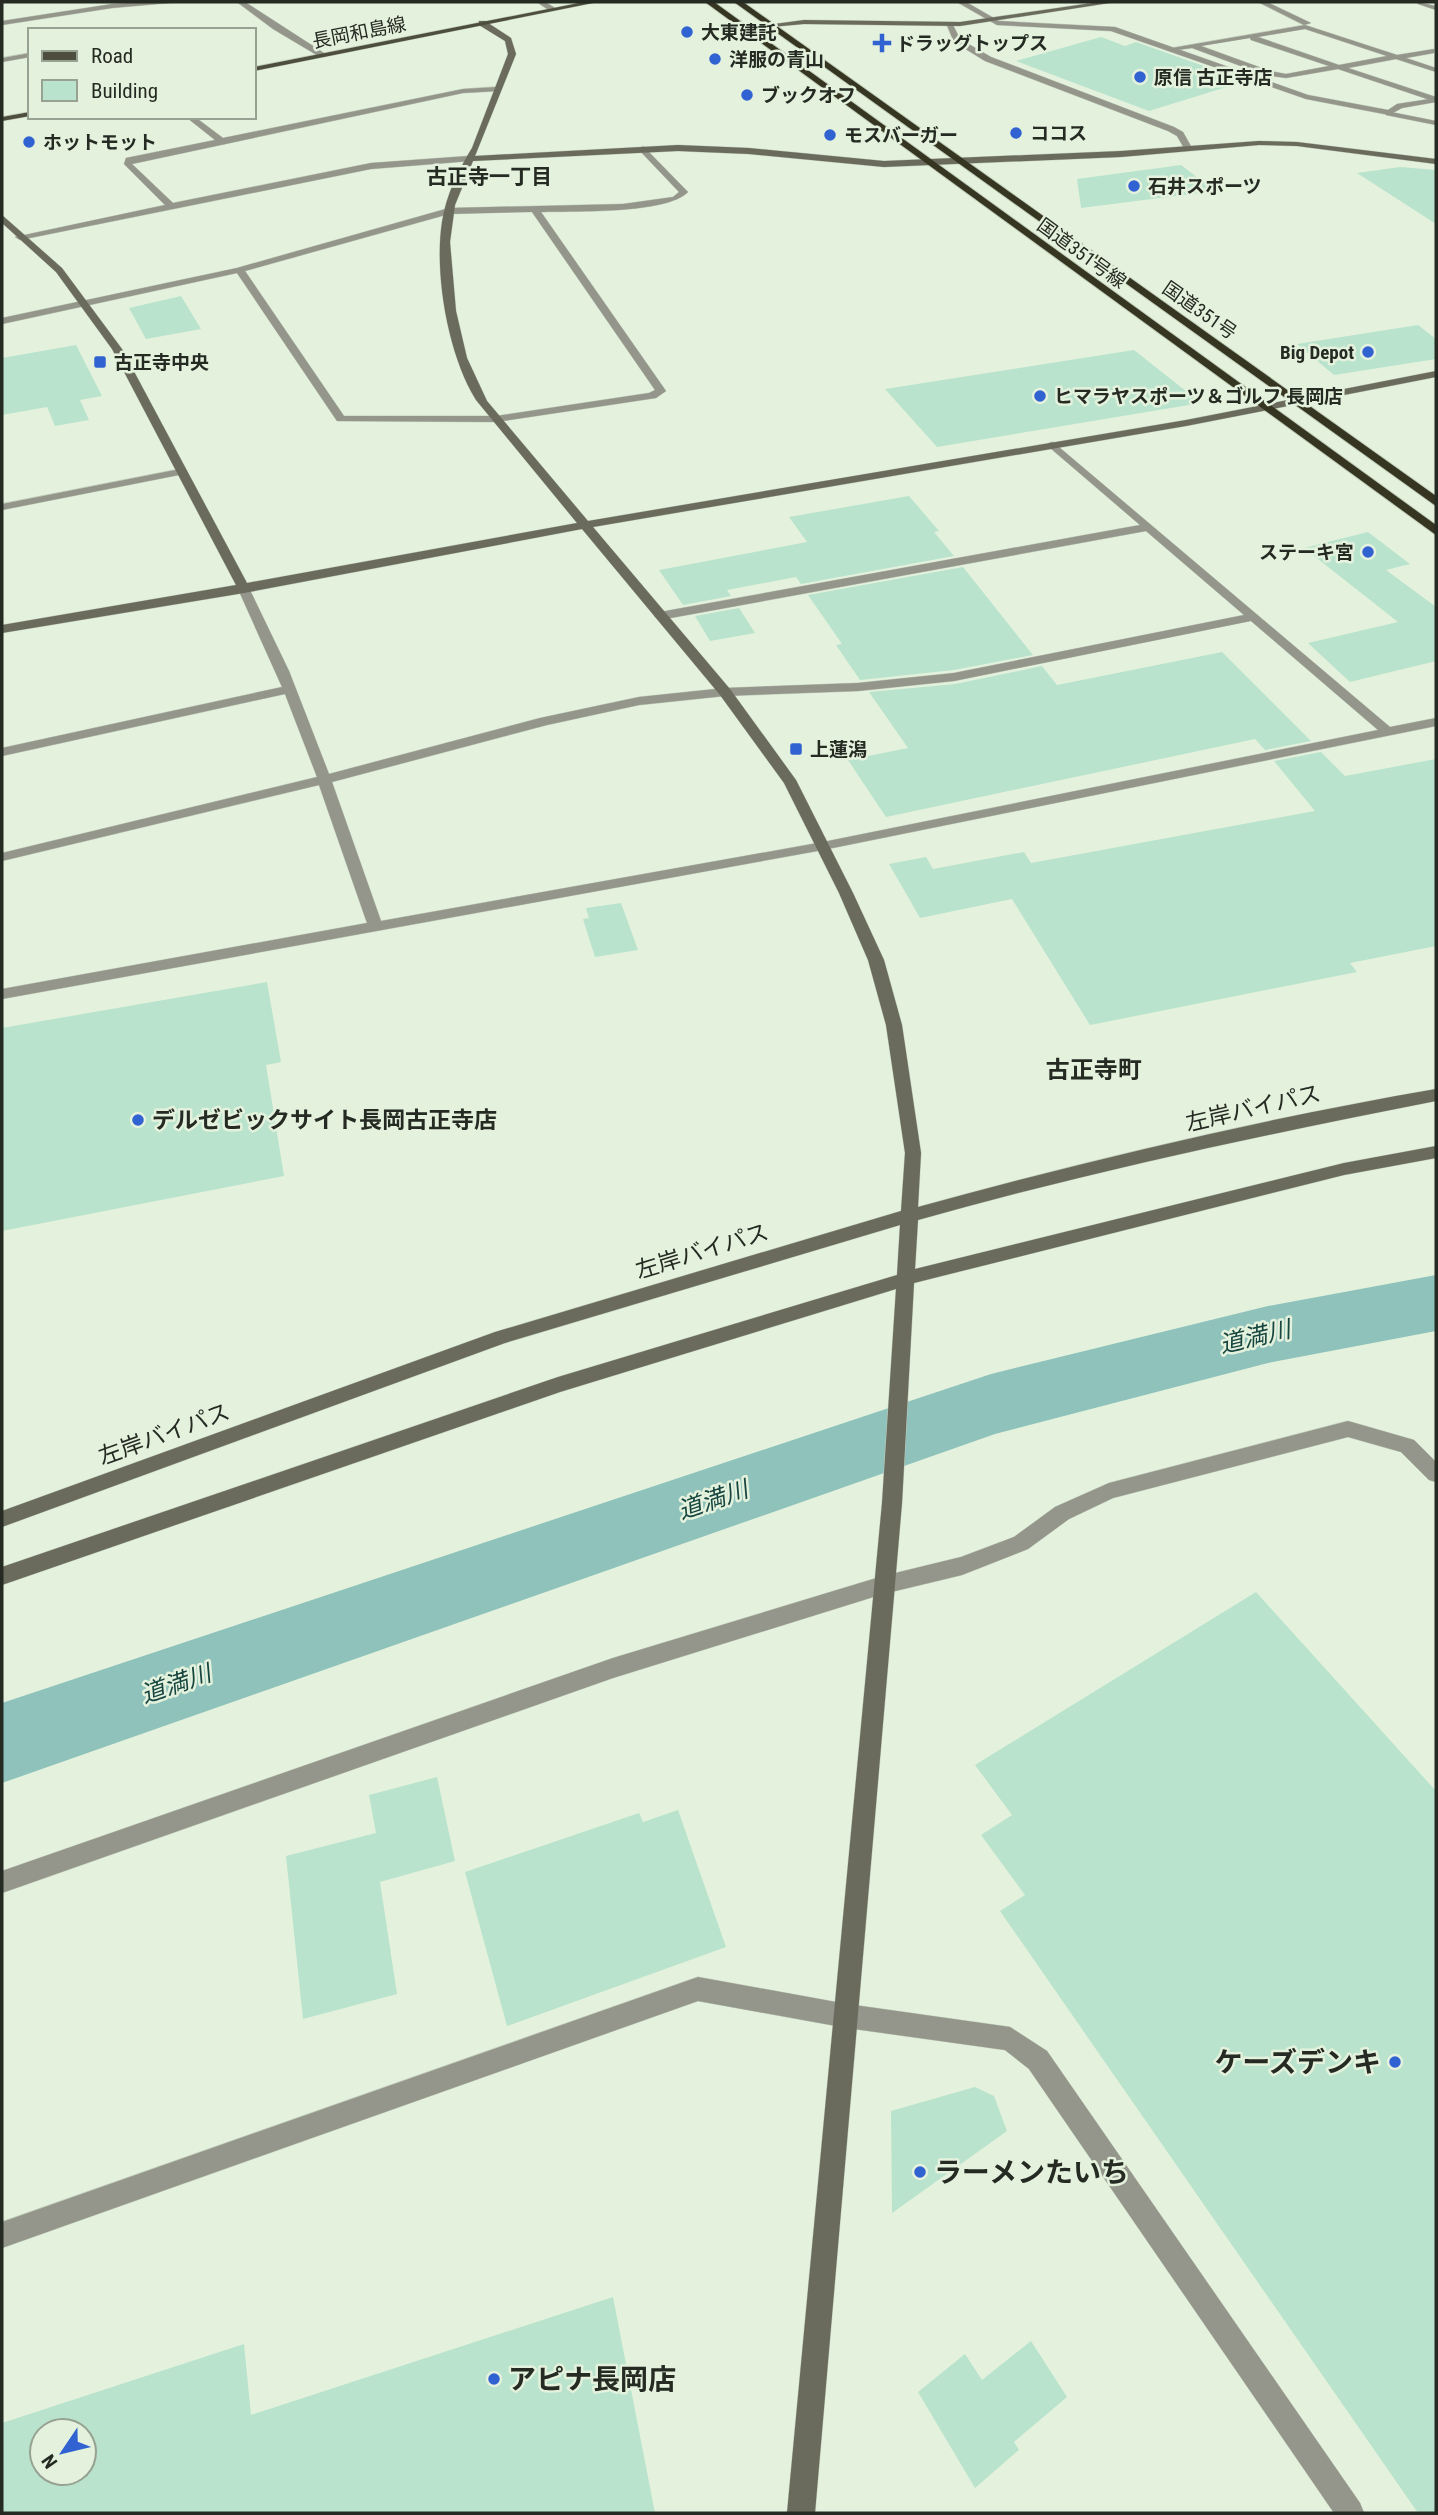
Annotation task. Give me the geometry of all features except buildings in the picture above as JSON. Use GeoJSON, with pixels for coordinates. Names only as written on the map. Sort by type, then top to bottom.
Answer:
{"type":"FeatureCollection","features":[{"type":"Feature","properties":{"kind":"highway","name":"国道351号線"},"geometry":{"type":"LineString","coordinates":[[709,2],[1436,531]]}},
{"type":"Feature","properties":{"kind":"highway","name":"国道351号"},"geometry":{"type":"LineString","coordinates":[[738,2],[1436,502]]}},
{"type":"Feature","properties":{"kind":"main road","name":"長岡和島線"},"geometry":{"type":"LineString","coordinates":[[256,69],[594,2]]}},
{"type":"Feature","properties":{"kind":"main road"},"geometry":{"type":"LineString","coordinates":[[2,119],[28,114]]}},
{"type":"Feature","properties":{"kind":"street"},"geometry":{"type":"LineString","coordinates":[[2,23],[112,6],[177,2]]}},
{"type":"Feature","properties":{"kind":"street"},"geometry":{"type":"LineString","coordinates":[[241,2],[323,55]]}},
{"type":"Feature","properties":{"kind":"street"},"geometry":{"type":"LineString","coordinates":[[540,2],[553,9]]}},
{"type":"Feature","properties":{"kind":"street"},"geometry":{"type":"LineString","coordinates":[[961,2],[993,20],[1012,25],[1100,27],[1306,97],[1436,122]]}},
{"type":"Feature","properties":{"kind":"street"},"geometry":{"type":"LineString","coordinates":[[771,25],[804,22],[949,25],[1112,2]]}},
{"type":"Feature","properties":{"kind":"street"},"geometry":{"type":"LineString","coordinates":[[1262,2],[1306,25],[1436,70]]}},
{"type":"Feature","properties":{"kind":"street"},"geometry":{"type":"LineString","coordinates":[[1421,2],[1436,8]]}},
{"type":"Feature","properties":{"kind":"street"},"geometry":{"type":"LineString","coordinates":[[482,23],[500,34],[511,45],[512,54],[449,211],[446,248],[456,335],[476,392],[726,692],[791,783],[824,846],[876,960],[894,1025],[913,1153],[908,1278],[892,1503],[801,2513]]}},
{"type":"Feature","properties":{"kind":"street"},"geometry":{"type":"LineString","coordinates":[[949,25],[957,40],[988,59],[1171,129],[1181,134],[1188,148]]}},
{"type":"Feature","properties":{"kind":"street"},"geometry":{"type":"LineString","coordinates":[[1170,50],[1306,25]]}},
{"type":"Feature","properties":{"kind":"street"},"geometry":{"type":"LineString","coordinates":[[265,30],[276,27]]}},
{"type":"Feature","properties":{"kind":"street"},"geometry":{"type":"LineString","coordinates":[[1250,36],[1436,100]]}},
{"type":"Feature","properties":{"kind":"street"},"geometry":{"type":"LineString","coordinates":[[1191,46],[1268,73],[1286,76],[1432,51]]}},
{"type":"Feature","properties":{"kind":"street"},"geometry":{"type":"LineString","coordinates":[[2,50],[5,59],[28,55]]}},
{"type":"Feature","properties":{"kind":"street"},"geometry":{"type":"LineString","coordinates":[[171,206],[128,164],[129,160],[463,91],[496,89]]}},
{"type":"Feature","properties":{"kind":"street"},"geometry":{"type":"LineString","coordinates":[[1390,113],[1400,106],[1436,100]]}},
{"type":"Feature","properties":{"kind":"street"},"geometry":{"type":"LineString","coordinates":[[193,119],[220,140]]}},
{"type":"Feature","properties":{"kind":"street"},"geometry":{"type":"LineString","coordinates":[[20,237],[371,166],[643,149],[749,151],[867,163],[961,161],[1259,143],[1297,144],[1436,161]]}},
{"type":"Feature","properties":{"kind":"street"},"geometry":{"type":"LineString","coordinates":[[2,321],[239,270],[449,211],[623,207],[676,199],[684,192],[643,149]]}},
{"type":"Feature","properties":{"kind":"street"},"geometry":{"type":"LineString","coordinates":[[239,270],[341,419],[496,419],[652,396],[661,391],[534,209]]}},
{"type":"Feature","properties":{"kind":"street"},"geometry":{"type":"LineString","coordinates":[[2,218],[59,270],[117,349],[244,589],[271,643],[325,781],[376,928]]}},
{"type":"Feature","properties":{"kind":"street"},"geometry":{"type":"LineString","coordinates":[[2,629],[244,589],[586,526],[1268,408],[1436,374]]}},
{"type":"Feature","properties":{"kind":"street"},"geometry":{"type":"LineString","coordinates":[[1053,444],[1251,617],[1388,732]]}},
{"type":"Feature","properties":{"kind":"street"},"geometry":{"type":"LineString","coordinates":[[2,507],[180,472]]}},
{"type":"Feature","properties":{"kind":"street"},"geometry":{"type":"LineString","coordinates":[[660,616],[1149,527]]}},
{"type":"Feature","properties":{"kind":"street"},"geometry":{"type":"LineString","coordinates":[[2,857],[325,781],[545,721],[639,701],[726,692],[858,687],[954,677],[1251,617]]}},
{"type":"Feature","properties":{"kind":"street"},"geometry":{"type":"LineString","coordinates":[[2,752],[288,690]]}},
{"type":"Feature","properties":{"kind":"street"},"geometry":{"type":"LineString","coordinates":[[2,994],[824,846],[1436,722]]}},
{"type":"Feature","properties":{"kind":"street","name":"左岸バイパス"},"geometry":{"type":"LineString","coordinates":[[2,1519],[501,1337],[910,1215],[1002,1190],[1284,1125],[1436,1095]]}},
{"type":"Feature","properties":{"kind":"street"},"geometry":{"type":"LineString","coordinates":[[2,1576],[558,1385],[908,1278],[1344,1169],[1436,1152]]}},
{"type":"Feature","properties":{"kind":"street"},"geometry":{"type":"LineString","coordinates":[[2,1882],[613,1668],[883,1585],[962,1566],[1021,1543],[1062,1513],[1109,1491],[1348,1429],[1407,1446],[1436,1474]]}},
{"type":"Feature","properties":{"kind":"street"},"geometry":{"type":"LineString","coordinates":[[2,1563],[48,1559]]}},
{"type":"Feature","properties":{"kind":"street"},"geometry":{"type":"LineString","coordinates":[[2,2235],[698,1989],[847,2016],[1010,2039],[1038,2060],[1350,2513]]}},
{"type":"Feature","properties":{"kind":"waterway","name":"道満川"},"geometry":{"type":"LineString","coordinates":[[2,1743],[991,1405],[1268,1334],[1436,1303]]}},
{"type":"Feature","properties":{"kind":"place","name":"大東建託"},"geometry":{"type":"Point","coordinates":[687,32]}},
{"type":"Feature","properties":{"kind":"place","name":"ドラッグトップス"},"geometry":{"type":"Point","coordinates":[882,43]}},
{"type":"Feature","properties":{"kind":"place","name":"洋服の青山"},"geometry":{"type":"Point","coordinates":[715,59]}},
{"type":"Feature","properties":{"kind":"place","name":"原信 古正寺店"},"geometry":{"type":"Point","coordinates":[1140,77]}},
{"type":"Feature","properties":{"kind":"place","name":"ブックオフ"},"geometry":{"type":"Point","coordinates":[747,95]}},
{"type":"Feature","properties":{"kind":"place","name":"ココス"},"geometry":{"type":"Point","coordinates":[1016,133]}},
{"type":"Feature","properties":{"kind":"place","name":"モスバーガー"},"geometry":{"type":"Point","coordinates":[830,135]}},
{"type":"Feature","properties":{"kind":"place","name":"ホットモット"},"geometry":{"type":"Point","coordinates":[29,142]}},
{"type":"Feature","properties":{"kind":"place","name":"石井スポーツ"},"geometry":{"type":"Point","coordinates":[1134,186]}},
{"type":"Feature","properties":{"kind":"place","name":"Big Depot"},"geometry":{"type":"Point","coordinates":[1368,352]}},
{"type":"Feature","properties":{"kind":"place","name":"古正寺中央"},"geometry":{"type":"Point","coordinates":[100,362]}},
{"type":"Feature","properties":{"kind":"place","name":"ヒマラヤスポーツ＆ゴルフ 長岡店"},"geometry":{"type":"Point","coordinates":[1040,396]}},
{"type":"Feature","properties":{"kind":"place","name":"ステーキ宮"},"geometry":{"type":"Point","coordinates":[1368,552]}},
{"type":"Feature","properties":{"kind":"place","name":"上蓮潟"},"geometry":{"type":"Point","coordinates":[796,749]}},
{"type":"Feature","properties":{"kind":"place","name":"デルゼビックサイト長岡古正寺店"},"geometry":{"type":"Point","coordinates":[138,1120]}},
{"type":"Feature","properties":{"kind":"place","name":"ケーズデンキ"},"geometry":{"type":"Point","coordinates":[1395,2062]}},
{"type":"Feature","properties":{"kind":"place","name":"ラーメンたいち"},"geometry":{"type":"Point","coordinates":[920,2172]}},
{"type":"Feature","properties":{"kind":"place","name":"アピナ長岡店"},"geometry":{"type":"Point","coordinates":[494,2379]}},
{"type":"Feature","properties":{"kind":"district","name":"古正寺一丁目"},"geometry":{"type":"Point","coordinates":[489,177]}},
{"type":"Feature","properties":{"kind":"district","name":"古正寺町"},"geometry":{"type":"Point","coordinates":[1094,1070]}}]}
